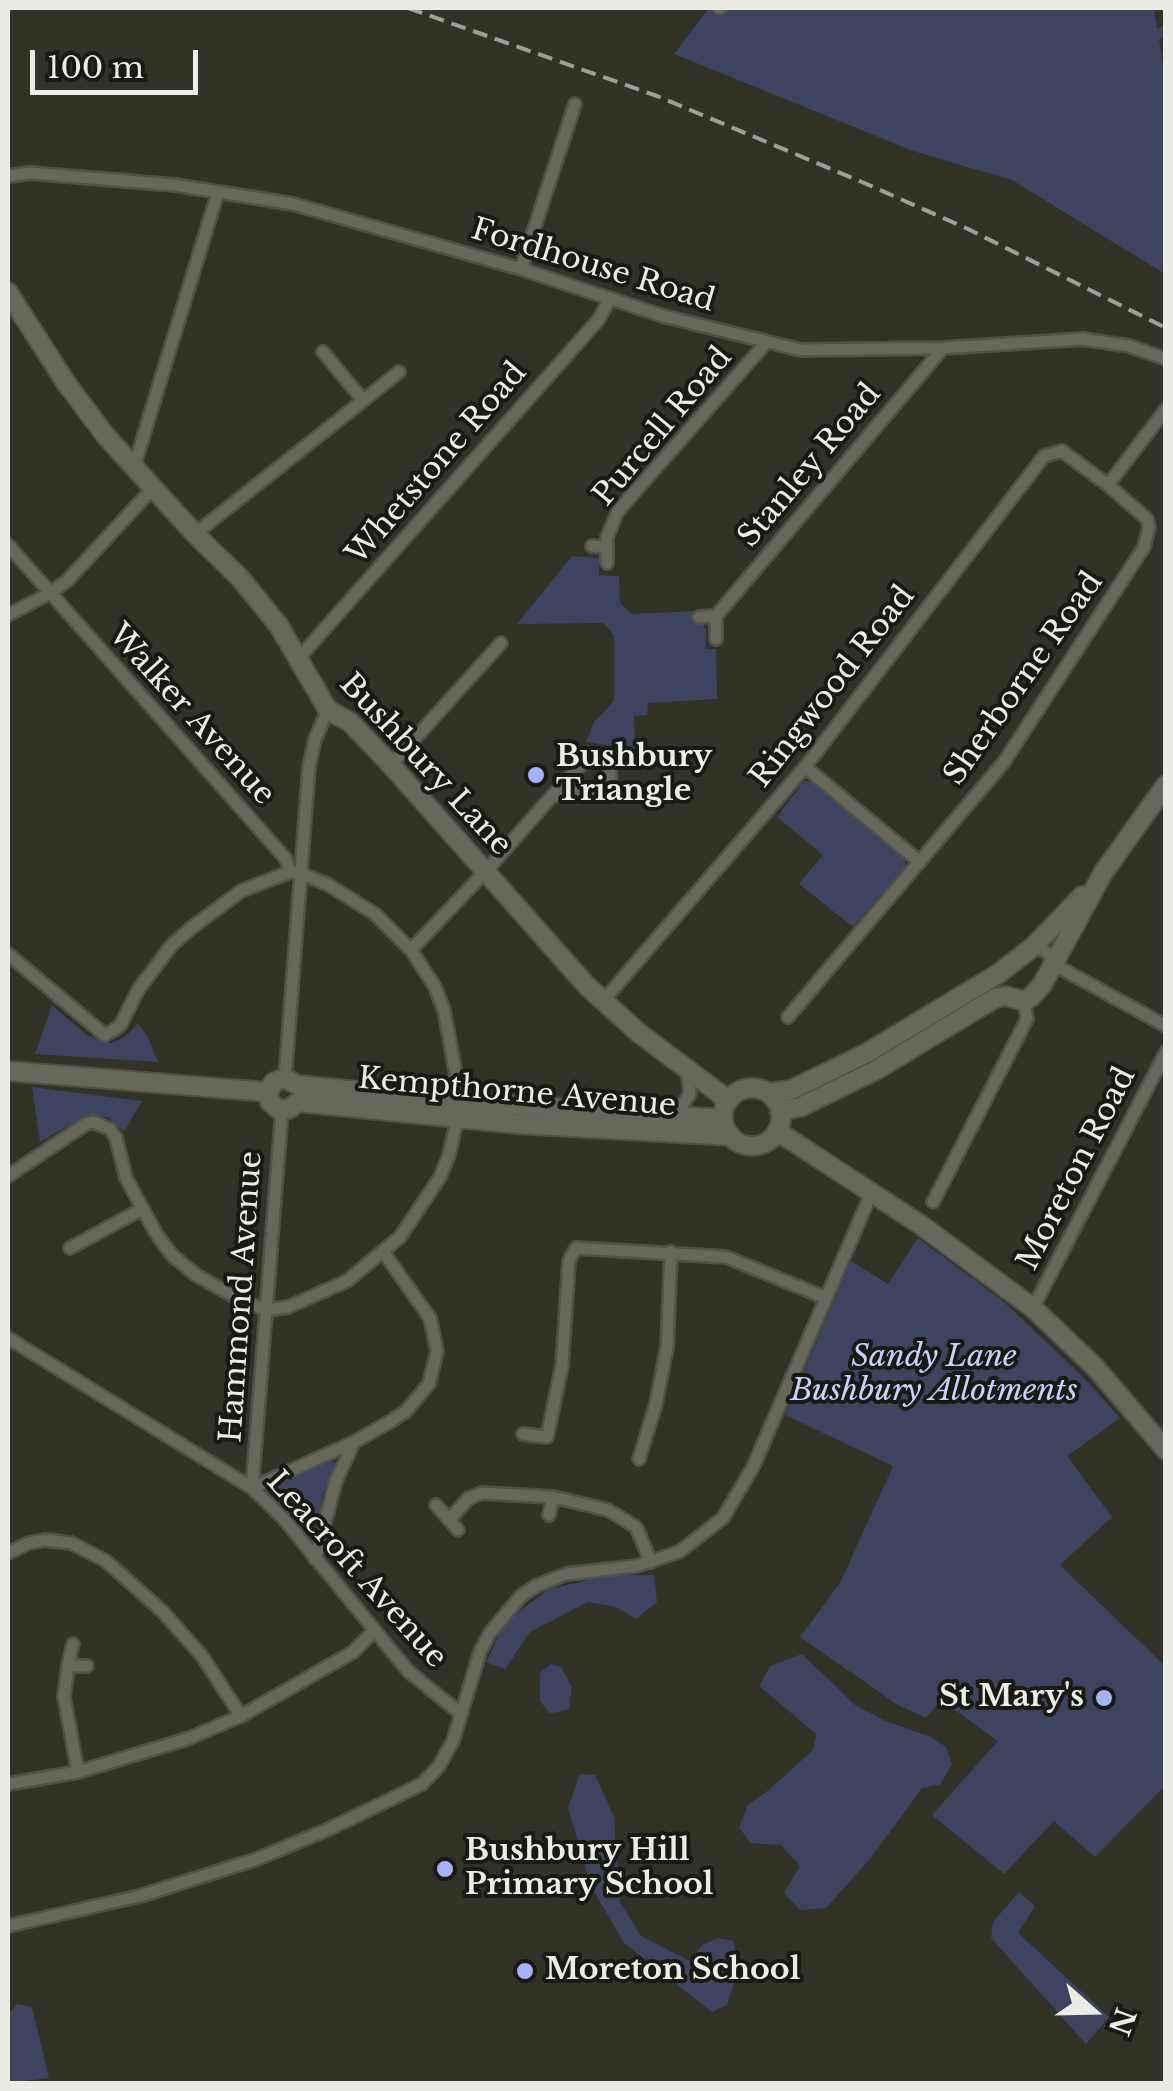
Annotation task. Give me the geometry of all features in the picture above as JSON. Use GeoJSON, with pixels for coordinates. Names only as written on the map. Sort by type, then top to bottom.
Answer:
{"type":"FeatureCollection","features":[{"type":"Feature","properties":{"kind":"street"},"geometry":{"type":"LineString","coordinates":[[520,269],[575,104]]}},
{"type":"Feature","properties":{"kind":"street","name":"Fordhouse Road"},"geometry":{"type":"LineString","coordinates":[[8,176],[30,173],[218,192],[327,213],[520,269],[610,300],[766,344],[802,350],[943,348],[1084,339],[1130,346],[1166,359]]}},
{"type":"Feature","properties":{"kind":"street"},"geometry":{"type":"LineString","coordinates":[[134,468],[218,192]]}},
{"type":"Feature","properties":{"kind":"street","name":"Bushbury Lane"},"geometry":{"type":"LineString","coordinates":[[8,292],[64,380],[134,468],[240,578],[278,626],[328,710],[350,722],[391,765],[604,1001],[728,1100]]}},
{"type":"Feature","properties":{"kind":"street","name":"Whetstone Road"},"geometry":{"type":"LineString","coordinates":[[298,659],[600,318],[610,300]]}},
{"type":"Feature","properties":{"kind":"street","name":"Purcell Road"},"geometry":{"type":"LineString","coordinates":[[607,563],[607,546],[618,510],[766,344]]}},
{"type":"Feature","properties":{"kind":"street","name":"Stanley Road"},"geometry":{"type":"LineString","coordinates":[[716,616],[943,348]]}},
{"type":"Feature","properties":{"kind":"street"},"geometry":{"type":"LineString","coordinates":[[323,352],[364,400]]}},
{"type":"Feature","properties":{"kind":"street"},"geometry":{"type":"LineString","coordinates":[[194,534],[398,372]]}},
{"type":"Feature","properties":{"kind":"street"},"geometry":{"type":"LineString","coordinates":[[1108,485],[1166,408]]}},
{"type":"Feature","properties":{"kind":"street","name":"Ringwood Road"},"geometry":{"type":"LineString","coordinates":[[604,1001],[805,767],[1044,456],[1062,450],[1108,485]]}},
{"type":"Feature","properties":{"kind":"street","name":"Sherborne Road"},"geometry":{"type":"LineString","coordinates":[[788,1017],[1004,762],[1144,547],[1147,519],[1108,485]]}},
{"type":"Feature","properties":{"kind":"street"},"geometry":{"type":"LineString","coordinates":[[8,615],[66,581],[153,488]]}},
{"type":"Feature","properties":{"kind":"street","name":"Walker Avenue"},"geometry":{"type":"LineString","coordinates":[[8,546],[286,859],[294,873]]}},
{"type":"Feature","properties":{"kind":"street","name":"Purcell Road"},"geometry":{"type":"LineString","coordinates":[[592,546],[607,546]]}},
{"type":"Feature","properties":{"kind":"street"},"geometry":{"type":"LineString","coordinates":[[699,617],[716,616],[716,639]]}},
{"type":"Feature","properties":{"kind":"street"},"geometry":{"type":"LineString","coordinates":[[391,765],[501,643]]}},
{"type":"Feature","properties":{"kind":"street","name":"Hammond Avenue"},"geometry":{"type":"LineString","coordinates":[[252,1488],[291,1094],[294,873],[309,767],[315,739],[328,710]]}},
{"type":"Feature","properties":{"kind":"street"},"geometry":{"type":"LineString","coordinates":[[412,950],[486,872],[552,796],[582,764],[592,759],[610,767],[606,788],[552,796]]}},
{"type":"Feature","properties":{"kind":"street"},"geometry":{"type":"LineString","coordinates":[[805,767],[920,862]]}},
{"type":"Feature","properties":{"kind":"street"},"geometry":{"type":"LineString","coordinates":[[780,1111],[800,1107],[876,1070],[982,1004],[1037,992],[1102,873],[1166,784]]}},
{"type":"Feature","properties":{"kind":"street"},"geometry":{"type":"LineString","coordinates":[[8,954],[105,1035],[120,1026],[138,990],[171,946],[241,891],[294,873],[327,884],[375,914],[412,950],[435,987],[444,1010],[460,1110],[440,1177],[416,1218],[384,1252],[347,1282],[288,1307],[268,1310],[222,1292],[172,1254],[126,1178],[110,1129],[93,1122],[86,1124],[8,1176]]}},
{"type":"Feature","properties":{"kind":"street"},"geometry":{"type":"LineString","coordinates":[[768,1093],[780,1111],[777,1131],[768,1140],[745,1145],[727,1128],[728,1100],[736,1093],[749,1088],[768,1093],[792,1090],[867,1053],[998,974],[1034,946],[1102,873]]}},
{"type":"Feature","properties":{"kind":"street"},"geometry":{"type":"LineString","coordinates":[[1034,946],[1048,953],[1052,964],[1166,1026]]}},
{"type":"Feature","properties":{"kind":"street"},"geometry":{"type":"LineString","coordinates":[[933,1202],[1026,1019],[998,974]]}},
{"type":"Feature","properties":{"kind":"street","name":"Moreton Road"},"geometry":{"type":"LineString","coordinates":[[1033,1308],[1166,1052]]}},
{"type":"Feature","properties":{"kind":"street"},"geometry":{"type":"LineString","coordinates":[[676,1116],[690,1092],[687,1070]]}},
{"type":"Feature","properties":{"kind":"street"},"geometry":{"type":"LineString","coordinates":[[8,1071],[268,1092],[273,1105],[291,1094]]}},
{"type":"Feature","properties":{"kind":"street","name":"Kempthorne Avenue"},"geometry":{"type":"LineString","coordinates":[[291,1094],[727,1128]]}},
{"type":"Feature","properties":{"kind":"street","name":"Kempthorne Avenue"},"geometry":{"type":"LineString","coordinates":[[460,1110],[676,1116],[727,1128]]}},
{"type":"Feature","properties":{"kind":"street"},"geometry":{"type":"LineString","coordinates":[[777,1131],[921,1224],[1033,1308],[1096,1368],[1166,1450]]}},
{"type":"Feature","properties":{"kind":"street"},"geometry":{"type":"LineString","coordinates":[[8,1926],[104,1906],[257,1859],[422,1784],[446,1755],[489,1634],[521,1596],[566,1574],[651,1562],[691,1545],[733,1504],[754,1465],[871,1194]]}},
{"type":"Feature","properties":{"kind":"street"},"geometry":{"type":"LineString","coordinates":[[70,1248],[142,1209]]}},
{"type":"Feature","properties":{"kind":"street"},"geometry":{"type":"LineString","coordinates":[[524,1434],[547,1437],[562,1366],[572,1252],[580,1248],[726,1256],[826,1298]]}},
{"type":"Feature","properties":{"kind":"street"},"geometry":{"type":"LineString","coordinates":[[252,1488],[354,1442],[406,1411],[429,1384],[435,1368],[436,1337],[430,1318],[384,1252]]}},
{"type":"Feature","properties":{"kind":"street"},"geometry":{"type":"LineString","coordinates":[[639,1459],[656,1404],[666,1347],[671,1252]]}},
{"type":"Feature","properties":{"kind":"street","name":"Leacroft Avenue"},"geometry":{"type":"LineString","coordinates":[[8,1338],[252,1488],[283,1518],[408,1671],[462,1714]]}},
{"type":"Feature","properties":{"kind":"street"},"geometry":{"type":"LineString","coordinates":[[315,1559],[336,1481],[354,1442]]}},
{"type":"Feature","properties":{"kind":"street"},"geometry":{"type":"LineString","coordinates":[[436,1505],[454,1525],[470,1498],[482,1493],[553,1498],[608,1510],[636,1526],[651,1562]]}},
{"type":"Feature","properties":{"kind":"street"},"geometry":{"type":"LineString","coordinates":[[549,1515],[553,1498]]}},
{"type":"Feature","properties":{"kind":"street"},"geometry":{"type":"LineString","coordinates":[[8,1553],[29,1542],[44,1540],[71,1543],[106,1561],[163,1612],[202,1656],[241,1716]]}},
{"type":"Feature","properties":{"kind":"street"},"geometry":{"type":"LineString","coordinates":[[8,1784],[78,1772],[187,1739],[241,1716],[353,1652],[374,1631]]}},
{"type":"Feature","properties":{"kind":"street"},"geometry":{"type":"LineString","coordinates":[[73,1644],[64,1710],[78,1772]]}},
{"type":"Feature","properties":{"kind":"street"},"geometry":{"type":"LineString","coordinates":[[68,1666],[87,1666]]}},
{"type":"Feature","properties":{"kind":"green space"},"geometry":{"type":"Polygon","coordinates":[[[709,8],[722,12],[724,8],[1154,8],[1157,28],[1166,26],[1165,37],[1159,39],[1166,81],[1165,274],[1012,180],[913,151],[674,54],[709,8]]]}},
{"type":"Feature","properties":{"kind":"green space"},"geometry":{"type":"Polygon","coordinates":[[[572,556],[599,558],[599,575],[619,576],[620,603],[632,614],[697,611],[706,631],[706,649],[716,649],[717,699],[648,703],[647,715],[634,716],[635,749],[626,758],[606,745],[586,742],[594,722],[614,701],[614,635],[603,623],[517,624],[572,556]]]}},
{"type":"Feature","properties":{"kind":"green space"},"geometry":{"type":"Polygon","coordinates":[[[804,781],[816,783],[904,858],[906,866],[853,927],[799,884],[823,855],[777,817],[804,781]]]}},
{"type":"Feature","properties":{"kind":"green space"},"geometry":{"type":"Polygon","coordinates":[[[52,1005],[88,1036],[111,1043],[125,1037],[138,1024],[158,1062],[35,1054],[52,1005]]]}},
{"type":"Feature","properties":{"kind":"green space"},"geometry":{"type":"Polygon","coordinates":[[[32,1087],[142,1101],[124,1132],[108,1117],[85,1116],[40,1142],[32,1087]]]}},
{"type":"Feature","properties":{"kind":"green space","name":"Sandy Lane Bushbury Allotments"},"geometry":{"type":"Polygon","coordinates":[[[918,1238],[1003,1301],[1120,1418],[1067,1456],[1112,1517],[1060,1565],[1165,1666],[1165,1786],[1095,1857],[1054,1821],[1004,1874],[932,1815],[998,1741],[941,1700],[926,1718],[898,1705],[800,1637],[840,1583],[893,1466],[785,1415],[851,1261],[888,1284],[918,1238]]]}},
{"type":"Feature","properties":{"kind":"green space"},"geometry":{"type":"Polygon","coordinates":[[[330,1461],[336,1464],[323,1493],[320,1514],[309,1519],[278,1487],[280,1481],[330,1461]]]}},
{"type":"Feature","properties":{"kind":"green space"},"geometry":{"type":"Polygon","coordinates":[[[611,1575],[654,1575],[657,1602],[636,1619],[616,1607],[588,1602],[530,1632],[505,1669],[486,1662],[505,1622],[549,1589],[611,1575]]]}},
{"type":"Feature","properties":{"kind":"green space"},"geometry":{"type":"Polygon","coordinates":[[[802,1654],[855,1705],[946,1747],[952,1764],[940,1785],[922,1788],[870,1859],[826,1908],[800,1910],[784,1893],[800,1866],[781,1845],[750,1843],[739,1827],[748,1805],[813,1750],[816,1734],[759,1686],[770,1666],[802,1654]]]}},
{"type":"Feature","properties":{"kind":"green space"},"geometry":{"type":"Polygon","coordinates":[[[551,1664],[561,1667],[572,1687],[569,1709],[550,1714],[540,1701],[540,1673],[551,1664]]]}},
{"type":"Feature","properties":{"kind":"green space"},"geometry":{"type":"Polygon","coordinates":[[[580,1774],[595,1775],[614,1817],[620,1902],[641,1936],[690,1961],[702,1945],[718,1938],[734,1941],[738,1971],[727,2005],[712,2012],[624,1943],[591,1886],[568,1808],[580,1774]]]}},
{"type":"Feature","properties":{"kind":"green space"},"geometry":{"type":"Polygon","coordinates":[[[1019,1892],[1035,1906],[1018,1933],[1109,2017],[1086,2044],[991,1938],[993,1922],[1019,1892]]]}},
{"type":"Feature","properties":{"kind":"green space"},"geometry":{"type":"Polygon","coordinates":[[[17,2004],[32,2007],[49,2078],[8,2083],[8,2015],[17,2004]]]}},
{"type":"Feature","properties":{"kind":"railway"},"geometry":{"type":"LineString","coordinates":[[408,8],[657,96],[862,182],[968,229],[1166,328]]}},
{"type":"Feature","properties":{"kind":"place","name":"Bushbury Triangle"},"geometry":{"type":"Point","coordinates":[536,775]}},
{"type":"Feature","properties":{"kind":"place","name":"St Mary's"},"geometry":{"type":"Point","coordinates":[1104,1698]}},
{"type":"Feature","properties":{"kind":"place","name":"Bushbury Hill Primary School"},"geometry":{"type":"Point","coordinates":[445,1869]}},
{"type":"Feature","properties":{"kind":"place","name":"Moreton School"},"geometry":{"type":"Point","coordinates":[525,1971]}}]}
